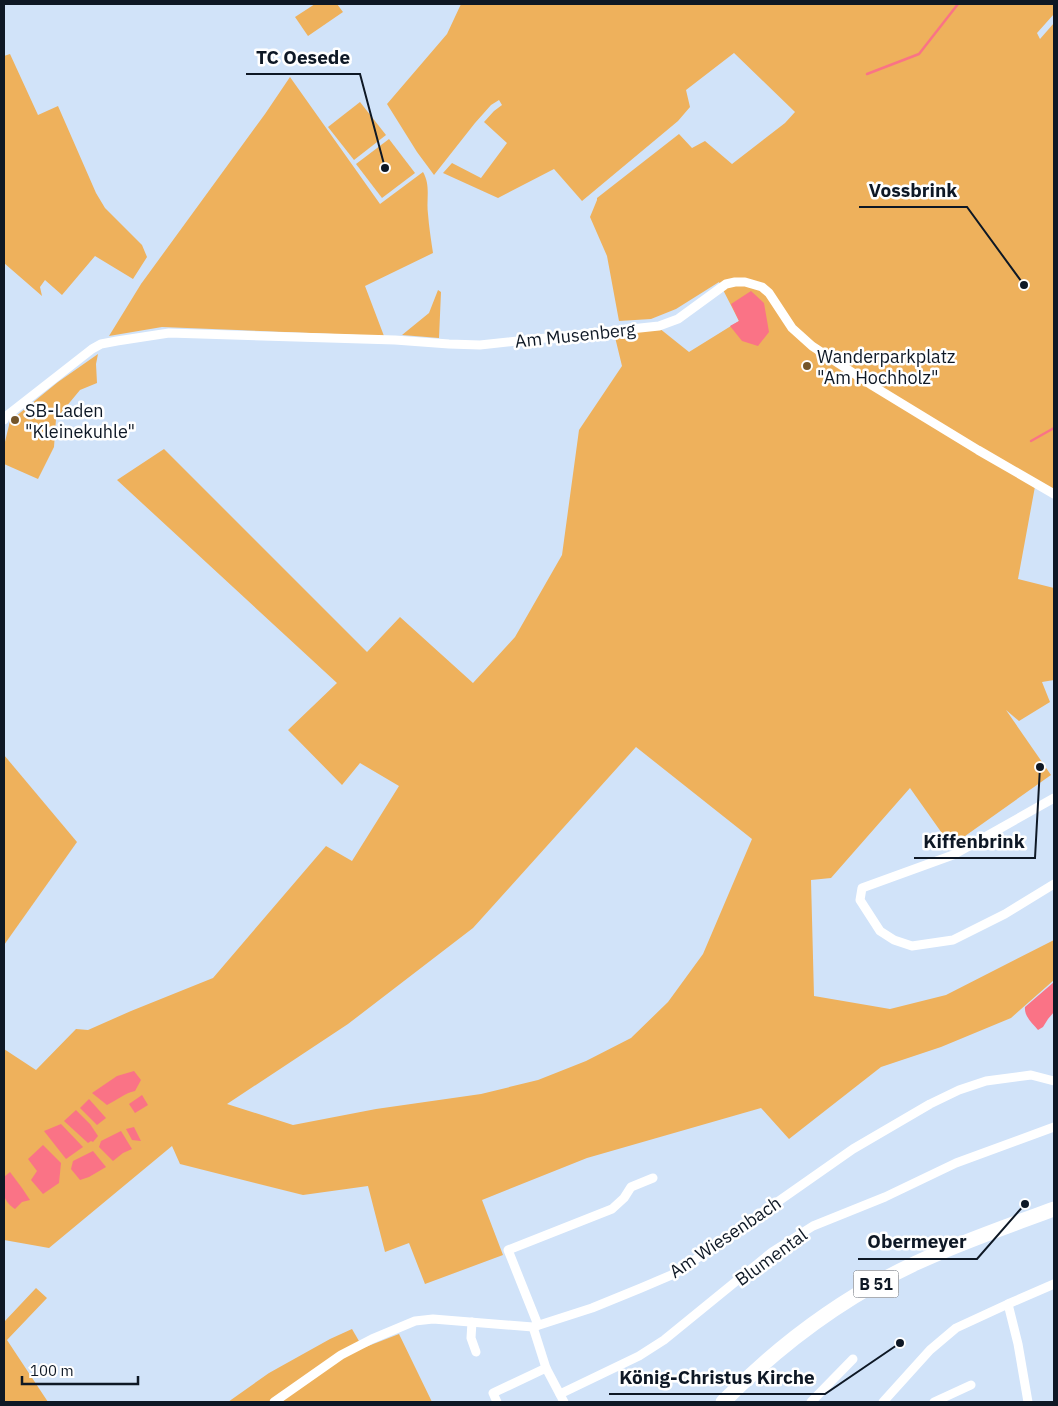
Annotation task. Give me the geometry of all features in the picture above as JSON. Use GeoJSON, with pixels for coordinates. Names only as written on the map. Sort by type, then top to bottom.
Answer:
{"type":"FeatureCollection","features":[{"type":"Feature","properties":{"kind":"main road","name":"B 51"},"geometry":{"type":"LineString","coordinates":[[723,1402],[775,1354],[812,1324],[848,1299],[916,1262],[1054,1209]]}},
{"type":"Feature","properties":{"kind":"street","name":"Am Musenberg"},"geometry":{"type":"LineString","coordinates":[[4,420],[5,417],[101,344],[169,333],[490,344],[659,326],[678,319],[726,284],[745,282],[762,287],[769,293],[792,328],[812,346],[873,386],[1054,494]]}},
{"type":"Feature","properties":{"kind":"street"},"geometry":{"type":"LineString","coordinates":[[1054,798],[953,855],[862,888],[860,900],[880,931],[894,940],[912,946],[953,940],[1005,914],[1054,884]]}},
{"type":"Feature","properties":{"kind":"street","name":"Am Wiesenbach"},"geometry":{"type":"LineString","coordinates":[[274,1402],[341,1355],[372,1339],[415,1321],[433,1319],[535,1326],[592,1308],[676,1273],[853,1149],[930,1104],[959,1090],[986,1081],[1031,1075],[1054,1081]]}},
{"type":"Feature","properties":{"kind":"street","name":"Blumental"},"geometry":{"type":"LineString","coordinates":[[562,1398],[639,1356],[664,1340],[772,1252],[813,1226],[886,1197],[956,1163],[1054,1127]]}},
{"type":"Feature","properties":{"kind":"street"},"geometry":{"type":"LineString","coordinates":[[562,1398],[546,1368],[535,1326],[508,1250],[612,1209],[624,1198],[631,1187],[652,1178]]}},
{"type":"Feature","properties":{"kind":"street"},"geometry":{"type":"LineString","coordinates":[[889,1400],[930,1350],[956,1328],[1054,1284]]}},
{"type":"Feature","properties":{"kind":"street"},"geometry":{"type":"LineString","coordinates":[[1008,1304],[1018,1344],[1028,1402]]}},
{"type":"Feature","properties":{"kind":"street"},"geometry":{"type":"LineString","coordinates":[[472,1322],[471,1338],[476,1352]]}},
{"type":"Feature","properties":{"kind":"street"},"geometry":{"type":"LineString","coordinates":[[811,1402],[853,1359]]}},
{"type":"Feature","properties":{"kind":"street"},"geometry":{"type":"LineString","coordinates":[[497,1402],[494,1394],[546,1368]]}},
{"type":"Feature","properties":{"kind":"street"},"geometry":{"type":"LineString","coordinates":[[934,1402],[971,1385]]}},
{"type":"Feature","properties":{"kind":"shaded area"},"geometry":{"type":"Polygon","coordinates":[[[315,4],[337,4],[343,12],[308,36],[295,17],[315,4]]]}},
{"type":"Feature","properties":{"kind":"shaded area"},"geometry":{"type":"Polygon","coordinates":[[[461,4],[1054,4],[1054,14],[1037,33],[1040,39],[1054,23],[1054,489],[1036,481],[1018,579],[1054,588],[1054,680],[1042,682],[1050,702],[1019,721],[1006,710],[1051,775],[951,846],[910,788],[831,878],[811,880],[814,996],[890,1009],[946,995],[1054,940],[1054,980],[1011,1018],[941,1047],[881,1067],[789,1139],[761,1108],[587,1158],[482,1200],[503,1255],[425,1284],[409,1243],[385,1252],[368,1186],[303,1195],[180,1164],[172,1146],[49,1248],[4,1240],[4,1049],[36,1070],[76,1029],[88,1030],[213,978],[326,846],[352,861],[399,786],[360,763],[342,785],[288,730],[337,683],[117,480],[164,449],[367,652],[400,617],[473,683],[515,637],[562,555],[579,430],[622,366],[614,333],[659,328],[689,352],[739,321],[719,282],[676,309],[651,319],[619,321],[607,256],[590,217],[597,198],[679,134],[692,148],[705,141],[732,164],[785,123],[795,112],[734,53],[686,90],[690,107],[678,121],[582,201],[554,169],[498,198],[443,173],[452,163],[481,178],[507,143],[484,122],[502,105],[499,100],[491,105],[475,123],[434,175],[387,104],[447,34],[461,4]],[[636,747],[473,928],[348,1024],[227,1104],[293,1125],[376,1109],[481,1094],[538,1080],[586,1061],[631,1038],[668,1002],[703,954],[752,839],[636,747]]]}},
{"type":"Feature","properties":{"kind":"shaded area"},"geometry":{"type":"Polygon","coordinates":[[[10,54],[38,115],[58,106],[96,193],[105,208],[142,245],[147,257],[133,279],[95,256],[62,295],[45,280],[40,287],[42,296],[4,263],[4,56],[10,54]]]}},
{"type":"Feature","properties":{"kind":"shaded area"},"geometry":{"type":"Polygon","coordinates":[[[290,77],[380,204],[423,172],[425,177],[428,187],[428,219],[433,253],[365,286],[384,336],[162,327],[109,336],[141,284],[290,77]]]}},
{"type":"Feature","properties":{"kind":"shaded area"},"geometry":{"type":"Polygon","coordinates":[[[360,102],[386,135],[354,160],[328,127],[360,102]]]}},
{"type":"Feature","properties":{"kind":"shaded area"},"geometry":{"type":"Polygon","coordinates":[[[389,139],[415,173],[382,198],[356,164],[389,139]]]}},
{"type":"Feature","properties":{"kind":"shaded area"},"geometry":{"type":"Polygon","coordinates":[[[438,290],[441,292],[439,338],[402,335],[429,313],[438,290]]]}},
{"type":"Feature","properties":{"kind":"shaded area"},"geometry":{"type":"Polygon","coordinates":[[[751,291],[764,303],[769,332],[758,346],[742,341],[730,326],[739,321],[731,304],[751,291]]]}},
{"type":"Feature","properties":{"kind":"shaded area"},"geometry":{"type":"Polygon","coordinates":[[[98,354],[96,364],[97,383],[80,390],[56,419],[54,447],[38,479],[4,464],[4,446],[10,421],[58,382],[98,354]]]}},
{"type":"Feature","properties":{"kind":"shaded area"},"geometry":{"type":"Polygon","coordinates":[[[4,755],[77,842],[4,945],[4,755]]]}},
{"type":"Feature","properties":{"kind":"shaded area"},"geometry":{"type":"Polygon","coordinates":[[[1054,982],[1054,1012],[1043,1027],[1038,1030],[1027,1016],[1025,1007],[1054,982]]]}},
{"type":"Feature","properties":{"kind":"shaded area"},"geometry":{"type":"Polygon","coordinates":[[[134,1071],[141,1080],[135,1091],[107,1105],[92,1093],[117,1076],[134,1071]]]}},
{"type":"Feature","properties":{"kind":"shaded area"},"geometry":{"type":"Polygon","coordinates":[[[142,1095],[148,1105],[135,1113],[129,1104],[142,1095]]]}},
{"type":"Feature","properties":{"kind":"shaded area"},"geometry":{"type":"Polygon","coordinates":[[[89,1099],[106,1118],[97,1125],[80,1108],[89,1099]]]}},
{"type":"Feature","properties":{"kind":"shaded area"},"geometry":{"type":"Polygon","coordinates":[[[76,1110],[90,1124],[98,1136],[93,1142],[88,1143],[64,1121],[76,1110]]]}},
{"type":"Feature","properties":{"kind":"shaded area"},"geometry":{"type":"Polygon","coordinates":[[[61,1124],[83,1147],[66,1159],[44,1131],[61,1124]]]}},
{"type":"Feature","properties":{"kind":"shaded area"},"geometry":{"type":"Polygon","coordinates":[[[134,1127],[141,1141],[132,1140],[126,1129],[134,1127]]]}},
{"type":"Feature","properties":{"kind":"shaded area"},"geometry":{"type":"Polygon","coordinates":[[[121,1131],[132,1149],[113,1161],[99,1147],[101,1141],[121,1131]]]}},
{"type":"Feature","properties":{"kind":"shaded area"},"geometry":{"type":"Polygon","coordinates":[[[43,1145],[61,1163],[59,1183],[43,1194],[31,1180],[37,1171],[28,1159],[43,1145]]]}},
{"type":"Feature","properties":{"kind":"shaded area"},"geometry":{"type":"Polygon","coordinates":[[[93,1151],[106,1167],[80,1180],[71,1169],[73,1161],[93,1151]]]}},
{"type":"Feature","properties":{"kind":"shaded area"},"geometry":{"type":"Polygon","coordinates":[[[10,1172],[30,1200],[22,1202],[15,1209],[7,1202],[4,1195],[4,1177],[10,1172]]]}},
{"type":"Feature","properties":{"kind":"shaded area"},"geometry":{"type":"Polygon","coordinates":[[[36,1288],[47,1298],[7,1340],[48,1402],[4,1402],[4,1322],[36,1288]]]}},
{"type":"Feature","properties":{"kind":"shaded area"},"geometry":{"type":"Polygon","coordinates":[[[352,1329],[363,1348],[399,1334],[432,1402],[228,1402],[269,1373],[352,1329]]]}},
{"type":"Feature","properties":{"kind":"waterway"},"geometry":{"type":"LineString","coordinates":[[867,74],[919,54],[958,4]]}},
{"type":"Feature","properties":{"kind":"waterway"},"geometry":{"type":"LineString","coordinates":[[1031,441],[1054,428]]}},
{"type":"Feature","properties":{"kind":"place","name":"TC Oesede"},"geometry":{"type":"Point","coordinates":[385,168]}},
{"type":"Feature","properties":{"kind":"place","name":"Vossbrink"},"geometry":{"type":"Point","coordinates":[1024,285]}},
{"type":"Feature","properties":{"kind":"place","name":"Wanderparkplatz \"Am Hochholz\""},"geometry":{"type":"Point","coordinates":[807,366]}},
{"type":"Feature","properties":{"kind":"place","name":"SB-Laden \"Kleinekuhle\""},"geometry":{"type":"Point","coordinates":[15,420]}},
{"type":"Feature","properties":{"kind":"place","name":"Kiffenbrink"},"geometry":{"type":"Point","coordinates":[1040,767]}},
{"type":"Feature","properties":{"kind":"place","name":"Obermeyer"},"geometry":{"type":"Point","coordinates":[1025,1204]}},
{"type":"Feature","properties":{"kind":"place","name":"König-Christus Kirche"},"geometry":{"type":"Point","coordinates":[900,1343]}}]}
